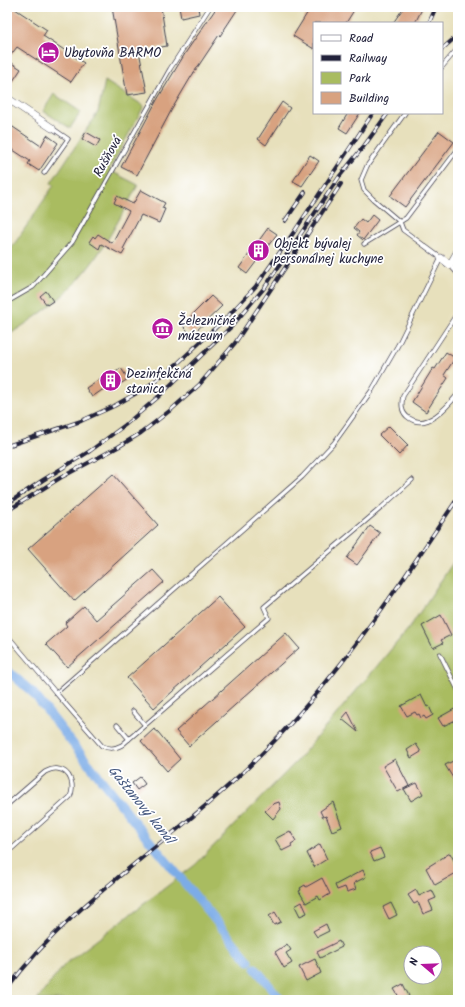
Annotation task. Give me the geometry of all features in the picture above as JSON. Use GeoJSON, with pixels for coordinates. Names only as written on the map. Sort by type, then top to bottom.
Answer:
{"type":"FeatureCollection","features":[{"type":"Feature","properties":{"kind":"street"},"geometry":{"type":"LineString","coordinates":[[7,98],[52,128]]}},
{"type":"Feature","properties":{"kind":"street"},"geometry":{"type":"LineString","coordinates":[[441,258],[450,265],[458,251]]}},
{"type":"Feature","properties":{"kind":"lane","name":"Rušňová"},"geometry":{"type":"LineString","coordinates":[[7,302],[34,287],[73,241],[170,69],[210,7]]}},
{"type":"Feature","properties":{"kind":"lane"},"geometry":{"type":"LineString","coordinates":[[443,67],[458,48]]}},
{"type":"Feature","properties":{"kind":"lane"},"geometry":{"type":"LineString","coordinates":[[56,693],[302,477],[334,443],[372,390],[391,358],[441,258],[402,230],[400,222],[368,195],[361,180],[367,166],[403,114]]}},
{"type":"Feature","properties":{"kind":"lane"},"geometry":{"type":"LineString","coordinates":[[44,173],[68,139],[52,128]]}},
{"type":"Feature","properties":{"kind":"lane"},"geometry":{"type":"LineString","coordinates":[[364,244],[406,218],[458,149]]}},
{"type":"Feature","properties":{"kind":"lane"},"geometry":{"type":"LineString","coordinates":[[450,265],[458,274]]}},
{"type":"Feature","properties":{"kind":"lane"},"geometry":{"type":"LineString","coordinates":[[458,312],[403,396],[401,406],[406,416],[415,422],[428,421],[447,407],[458,394]]}},
{"type":"Feature","properties":{"kind":"lane"},"geometry":{"type":"LineString","coordinates":[[7,635],[102,746],[115,748],[122,745],[269,618],[264,607],[412,480]]}},
{"type":"Feature","properties":{"kind":"lane"},"geometry":{"type":"LineString","coordinates":[[440,654],[458,690]]}},
{"type":"Feature","properties":{"kind":"lane"},"geometry":{"type":"LineString","coordinates":[[133,711],[145,724]]}},
{"type":"Feature","properties":{"kind":"lane"},"geometry":{"type":"LineString","coordinates":[[117,725],[129,739]]}},
{"type":"Feature","properties":{"kind":"lane"},"geometry":{"type":"LineString","coordinates":[[7,805],[45,772],[51,770],[58,769],[64,772],[73,784],[73,790],[70,797],[7,853]]}},
{"type":"Feature","properties":{"kind":"green space"},"geometry":{"type":"Polygon","coordinates":[[[105,81],[144,106],[109,170],[138,185],[104,245],[79,279],[54,303],[7,336],[7,253],[54,185],[51,183],[98,112],[105,81]]]}},
{"type":"Feature","properties":{"kind":"green space"},"geometry":{"type":"Polygon","coordinates":[[[54,94],[81,112],[70,128],[43,111],[54,94]]]}},
{"type":"Feature","properties":{"kind":"green space"},"geometry":{"type":"Polygon","coordinates":[[[458,555],[458,1000],[37,1000],[65,964],[195,865],[296,762],[410,627],[458,555]]]}},
{"type":"Feature","properties":{"kind":"building","name":"Ubytovňa BARMO"},"geometry":{"type":"Polygon","coordinates":[[[12,7],[47,30],[43,36],[84,63],[71,82],[17,47],[7,60],[7,15],[12,7]]]}},
{"type":"Feature","properties":{"kind":"building"},"geometry":{"type":"Polygon","coordinates":[[[112,7],[161,7],[167,46],[139,51],[147,92],[127,95],[112,7]]]}},
{"type":"Feature","properties":{"kind":"building"},"geometry":{"type":"Polygon","coordinates":[[[179,7],[198,7],[199,14],[181,18],[179,7]]]}},
{"type":"Feature","properties":{"kind":"building"},"geometry":{"type":"Polygon","coordinates":[[[217,7],[239,7],[191,77],[137,175],[121,167],[157,100],[186,52],[217,7]]]}},
{"type":"Feature","properties":{"kind":"building"},"geometry":{"type":"Polygon","coordinates":[[[311,7],[356,7],[347,22],[313,22],[313,48],[293,36],[311,7]]]}},
{"type":"Feature","properties":{"kind":"building"},"geometry":{"type":"Polygon","coordinates":[[[404,7],[423,7],[416,22],[394,22],[404,7]]]}},
{"type":"Feature","properties":{"kind":"building"},"geometry":{"type":"Polygon","coordinates":[[[7,60],[21,69],[7,90],[7,60]]]}},
{"type":"Feature","properties":{"kind":"building"},"geometry":{"type":"Polygon","coordinates":[[[282,102],[290,108],[266,145],[258,139],[282,102]]]}},
{"type":"Feature","properties":{"kind":"building"},"geometry":{"type":"Polygon","coordinates":[[[347,114],[359,114],[347,133],[339,128],[347,114]]]}},
{"type":"Feature","properties":{"kind":"building"},"geometry":{"type":"Polygon","coordinates":[[[7,123],[41,146],[47,135],[58,143],[39,171],[28,164],[30,161],[7,146],[7,123]]]}},
{"type":"Feature","properties":{"kind":"building"},"geometry":{"type":"Polygon","coordinates":[[[439,131],[454,142],[405,207],[390,196],[439,131]]]}},
{"type":"Feature","properties":{"kind":"building"},"geometry":{"type":"Polygon","coordinates":[[[86,132],[100,140],[96,147],[82,139],[86,132]]]}},
{"type":"Feature","properties":{"kind":"building"},"geometry":{"type":"Polygon","coordinates":[[[310,155],[319,161],[302,186],[293,181],[310,155]]]}},
{"type":"Feature","properties":{"kind":"building"},"geometry":{"type":"Polygon","coordinates":[[[141,190],[165,203],[162,208],[165,209],[159,223],[141,215],[123,249],[125,250],[122,255],[101,244],[99,249],[89,242],[93,236],[95,238],[98,234],[112,243],[129,211],[114,203],[117,196],[133,204],[141,190]]]}},
{"type":"Feature","properties":{"kind":"building"},"geometry":{"type":"Polygon","coordinates":[[[372,215],[378,220],[363,240],[357,235],[359,232],[354,228],[361,219],[366,223],[372,215]]]}},
{"type":"Feature","properties":{"kind":"building","name":"Objekt bývalej personálnej kuchyne"},"geometry":{"type":"Polygon","coordinates":[[[268,228],[277,234],[247,274],[239,268],[268,228]]]}},
{"type":"Feature","properties":{"kind":"building"},"geometry":{"type":"Polygon","coordinates":[[[46,291],[53,301],[47,305],[40,296],[46,291]]]}},
{"type":"Feature","properties":{"kind":"building"},"geometry":{"type":"Polygon","coordinates":[[[211,296],[222,306],[192,335],[182,325],[211,296]]]}},
{"type":"Feature","properties":{"kind":"building"},"geometry":{"type":"Polygon","coordinates":[[[446,352],[455,358],[444,375],[448,378],[426,412],[412,402],[433,368],[435,369],[446,352]]]}},
{"type":"Feature","properties":{"kind":"building","name":"Dezinfekčná stanica"},"geometry":{"type":"Polygon","coordinates":[[[121,368],[128,379],[111,390],[108,386],[92,397],[86,388],[110,372],[112,375],[121,368]]]}},
{"type":"Feature","properties":{"kind":"building"},"geometry":{"type":"Polygon","coordinates":[[[389,426],[408,445],[399,455],[379,435],[389,426]]]}},
{"type":"Feature","properties":{"kind":"building"},"geometry":{"type":"Polygon","coordinates":[[[113,474],[158,525],[74,601],[28,549],[113,474]]]}},
{"type":"Feature","properties":{"kind":"building"},"geometry":{"type":"Polygon","coordinates":[[[370,526],[380,533],[357,565],[347,558],[370,526]]]}},
{"type":"Feature","properties":{"kind":"building"},"geometry":{"type":"Polygon","coordinates":[[[153,570],[164,582],[67,667],[46,644],[67,626],[65,623],[84,606],[96,620],[153,570]]]}},
{"type":"Feature","properties":{"kind":"building"},"geometry":{"type":"Polygon","coordinates":[[[218,597],[245,627],[154,708],[127,678],[218,597]]]}},
{"type":"Feature","properties":{"kind":"building"},"geometry":{"type":"Polygon","coordinates":[[[441,615],[451,635],[441,640],[443,643],[433,648],[422,626],[441,615]]]}},
{"type":"Feature","properties":{"kind":"building"},"geometry":{"type":"Polygon","coordinates":[[[286,633],[299,648],[189,746],[176,731],[286,633]]]}},
{"type":"Feature","properties":{"kind":"building"},"geometry":{"type":"Polygon","coordinates":[[[421,695],[427,707],[429,706],[433,715],[426,719],[424,716],[421,718],[419,714],[417,715],[415,712],[407,716],[401,706],[421,695]]]}},
{"type":"Feature","properties":{"kind":"building"},"geometry":{"type":"Polygon","coordinates":[[[458,707],[458,719],[443,726],[438,718],[458,707]]]}},
{"type":"Feature","properties":{"kind":"building"},"geometry":{"type":"Polygon","coordinates":[[[348,712],[358,732],[342,719],[348,712]]]}},
{"type":"Feature","properties":{"kind":"building"},"geometry":{"type":"Polygon","coordinates":[[[154,729],[180,759],[167,771],[141,741],[154,729]]]}},
{"type":"Feature","properties":{"kind":"building"},"geometry":{"type":"Polygon","coordinates":[[[416,744],[421,752],[411,758],[407,750],[416,744]]]}},
{"type":"Feature","properties":{"kind":"building"},"geometry":{"type":"Polygon","coordinates":[[[395,759],[409,786],[398,792],[383,766],[395,759]]]}},
{"type":"Feature","properties":{"kind":"building"},"geometry":{"type":"Polygon","coordinates":[[[455,760],[458,765],[458,786],[445,765],[455,760]]]}},
{"type":"Feature","properties":{"kind":"building"},"geometry":{"type":"Polygon","coordinates":[[[140,777],[145,784],[137,790],[132,783],[140,777]]]}},
{"type":"Feature","properties":{"kind":"building"},"geometry":{"type":"Polygon","coordinates":[[[417,783],[423,794],[411,801],[404,789],[417,783]]]}},
{"type":"Feature","properties":{"kind":"building"},"geometry":{"type":"Polygon","coordinates":[[[279,802],[281,809],[273,819],[265,811],[273,804],[279,802]]]}},
{"type":"Feature","properties":{"kind":"building"},"geometry":{"type":"Polygon","coordinates":[[[333,802],[342,827],[332,831],[326,816],[323,817],[320,811],[333,802]]]}},
{"type":"Feature","properties":{"kind":"building"},"geometry":{"type":"Polygon","coordinates":[[[290,831],[296,841],[291,844],[292,846],[282,851],[275,839],[290,831]]]}},
{"type":"Feature","properties":{"kind":"building"},"geometry":{"type":"Polygon","coordinates":[[[320,844],[327,859],[314,867],[307,853],[320,844]]]}},
{"type":"Feature","properties":{"kind":"building"},"geometry":{"type":"Polygon","coordinates":[[[380,848],[384,857],[374,861],[370,852],[380,848]]]}},
{"type":"Feature","properties":{"kind":"building"},"geometry":{"type":"Polygon","coordinates":[[[450,853],[458,868],[458,872],[435,885],[426,868],[450,853]]]}},
{"type":"Feature","properties":{"kind":"building"},"geometry":{"type":"Polygon","coordinates":[[[363,870],[366,877],[354,883],[356,889],[347,892],[345,887],[337,890],[335,885],[363,870]]]}},
{"type":"Feature","properties":{"kind":"building"},"geometry":{"type":"Polygon","coordinates":[[[322,878],[330,894],[320,900],[318,896],[306,903],[299,891],[301,890],[300,888],[305,885],[306,887],[322,878]]]}},
{"type":"Feature","properties":{"kind":"building"},"geometry":{"type":"Polygon","coordinates":[[[416,890],[419,896],[432,890],[436,898],[429,901],[433,910],[423,914],[418,902],[414,904],[408,895],[416,890]]]}},
{"type":"Feature","properties":{"kind":"building"},"geometry":{"type":"Polygon","coordinates":[[[302,902],[307,913],[300,916],[295,906],[302,902]]]}},
{"type":"Feature","properties":{"kind":"building"},"geometry":{"type":"Polygon","coordinates":[[[391,903],[397,915],[389,919],[383,907],[391,903]]]}},
{"type":"Feature","properties":{"kind":"building"},"geometry":{"type":"Polygon","coordinates":[[[275,912],[281,922],[274,925],[269,916],[275,912]]]}},
{"type":"Feature","properties":{"kind":"building"},"geometry":{"type":"Polygon","coordinates":[[[326,924],[329,931],[317,937],[313,931],[326,924]]]}},
{"type":"Feature","properties":{"kind":"building"},"geometry":{"type":"Polygon","coordinates":[[[339,941],[342,947],[320,958],[317,952],[339,941]]]}},
{"type":"Feature","properties":{"kind":"building"},"geometry":{"type":"Polygon","coordinates":[[[287,944],[291,950],[286,953],[292,963],[284,968],[275,952],[287,944]]]}},
{"type":"Feature","properties":{"kind":"building"},"geometry":{"type":"Polygon","coordinates":[[[315,959],[321,973],[306,981],[299,967],[315,959]]]}},
{"type":"Feature","properties":{"kind":"building"},"geometry":{"type":"Polygon","coordinates":[[[403,984],[409,996],[401,1000],[394,989],[403,984]]]}},
{"type":"Feature","properties":{"kind":"waterway","name":"Gaštanový kanál"},"geometry":{"type":"LineString","coordinates":[[7,670],[33,693],[140,829],[249,961]]}},
{"type":"Feature","properties":{"kind":"waterway","name":"Gaštanový kanál"},"geometry":{"type":"LineString","coordinates":[[255,968],[281,1000]]}},
{"type":"Feature","properties":{"kind":"railway"},"geometry":{"type":"LineString","coordinates":[[429,22],[436,7]]}},
{"type":"Feature","properties":{"kind":"railway"},"geometry":{"type":"LineString","coordinates":[[443,48],[458,35]]}},
{"type":"Feature","properties":{"kind":"railway"},"geometry":{"type":"LineString","coordinates":[[7,446],[81,421],[114,406],[147,387],[178,363],[228,316],[256,286],[294,232],[372,114]]}},
{"type":"Feature","properties":{"kind":"railway"},"geometry":{"type":"LineString","coordinates":[[7,504],[90,451],[125,425],[157,398],[232,326],[265,287],[339,177],[387,114]]}},
{"type":"Feature","properties":{"kind":"railway"},"geometry":{"type":"LineString","coordinates":[[7,511],[60,478],[141,433],[172,409],[199,385],[235,343],[341,184]]}},
{"type":"Feature","properties":{"kind":"railway"},"geometry":{"type":"LineString","coordinates":[[285,221],[305,192]]}},
{"type":"Feature","properties":{"kind":"railway"},"geometry":{"type":"LineString","coordinates":[[7,989],[32,958],[59,930],[118,877],[210,802],[258,758],[292,722],[355,645],[393,594],[458,498]]}},
{"type":"Feature","properties":{"kind":"place","name":"Ubytovňa BARMO"},"geometry":{"type":"Point","coordinates":[48,53]}},
{"type":"Feature","properties":{"kind":"place","name":"Objekt bývalej personálnej kuchyne"},"geometry":{"type":"Point","coordinates":[258,251]}},
{"type":"Feature","properties":{"kind":"place","name":"Železničné múzeum"},"geometry":{"type":"Point","coordinates":[162,328]}},
{"type":"Feature","properties":{"kind":"place","name":"Dezinfekčná stanica"},"geometry":{"type":"Point","coordinates":[111,381]}}]}
